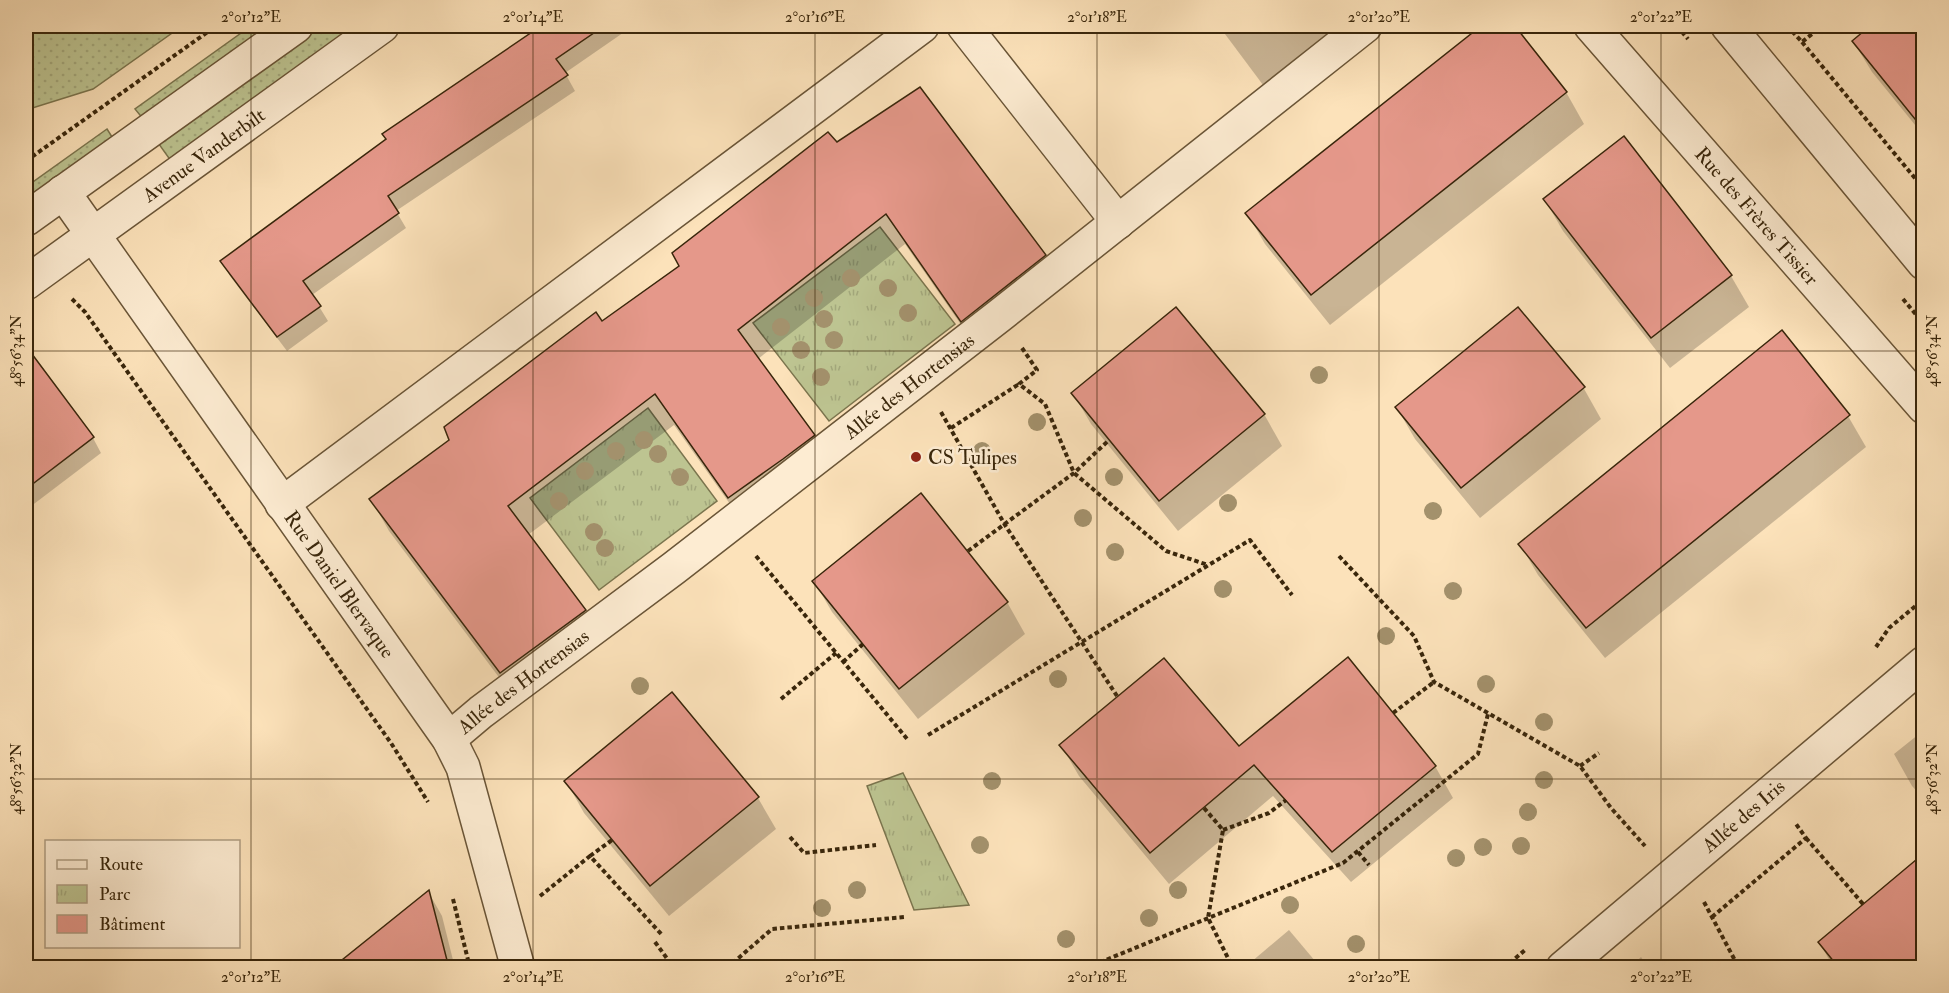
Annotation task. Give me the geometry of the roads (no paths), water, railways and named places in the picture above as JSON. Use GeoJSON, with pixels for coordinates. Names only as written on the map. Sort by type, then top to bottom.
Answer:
{"type":"FeatureCollection","features":[{"type":"Feature","properties":{"kind":"street"},"geometry":{"type":"LineString","coordinates":[[26,219],[296,26]]}},
{"type":"Feature","properties":{"kind":"street","name":"Avenue Vanderbilt"},"geometry":{"type":"LineString","coordinates":[[26,283],[382,26]]}},
{"type":"Feature","properties":{"kind":"street"},"geometry":{"type":"LineString","coordinates":[[282,504],[922,26]]}},
{"type":"Feature","properties":{"kind":"street"},"geometry":{"type":"LineString","coordinates":[[964,26],[1118,222]]}},
{"type":"Feature","properties":{"kind":"street","name":"Allée des Hortensias"},"geometry":{"type":"LineString","coordinates":[[448,739],[674,568],[999,316],[1365,26]]}},
{"type":"Feature","properties":{"kind":"street","name":"Rue des Frères Tissier"},"geometry":{"type":"LineString","coordinates":[[1591,26],[1923,407]]}},
{"type":"Feature","properties":{"kind":"street"},"geometry":{"type":"LineString","coordinates":[[1728,26],[1923,263]]}},
{"type":"Feature","properties":{"kind":"street","name":"Rue Daniel Blervaque"},"geometry":{"type":"LineString","coordinates":[[63,192],[448,739],[463,767],[518,968]]}},
{"type":"Feature","properties":{"kind":"street","name":"Allée des Iris"},"geometry":{"type":"LineString","coordinates":[[1563,968],[1923,663]]}},
{"type":"Feature","properties":{"kind":"place","name":"CS Tulipes"},"geometry":{"type":"Point","coordinates":[916,457]}}]}
